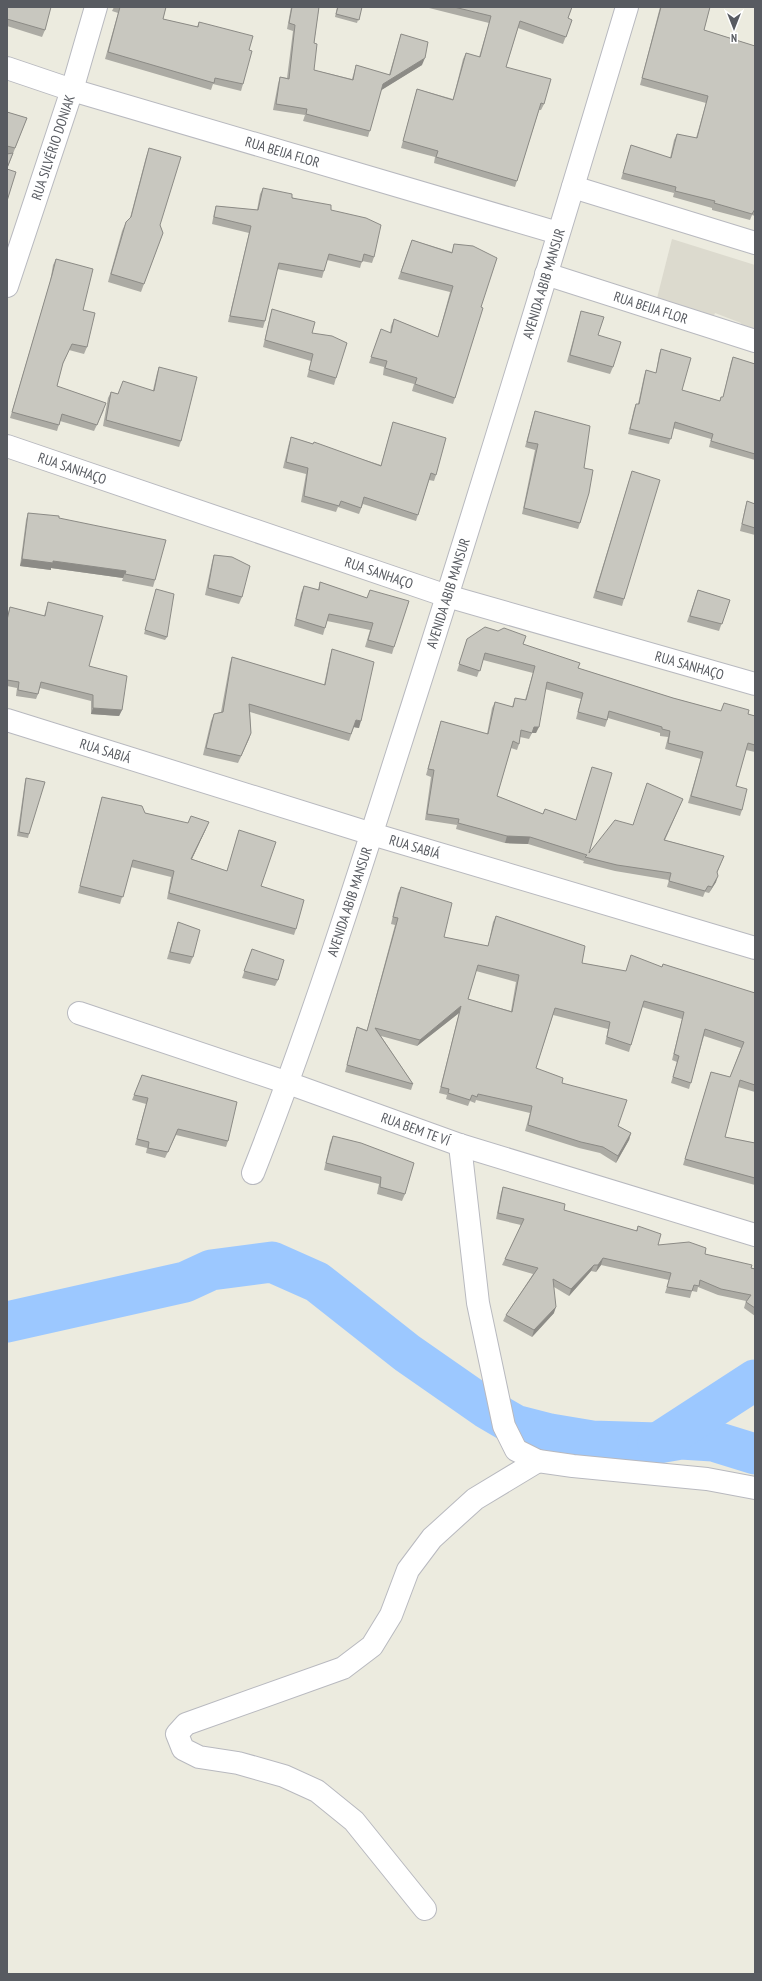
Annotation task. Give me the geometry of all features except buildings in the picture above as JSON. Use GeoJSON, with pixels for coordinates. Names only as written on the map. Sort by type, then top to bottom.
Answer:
{"type":"FeatureCollection","features":[{"type":"Feature","properties":{"kind":"street","name":"RUA SILVÉRIO DONIAK"},"geometry":{"type":"LineString","coordinates":[[7,286],[72,90],[96,7]]}},
{"type":"Feature","properties":{"kind":"street","name":"AVENIDA ABIB MANSUR"},"geometry":{"type":"LineString","coordinates":[[253,1173],[288,1083],[372,834],[448,596],[627,7]]}},
{"type":"Feature","properties":{"kind":"street","name":"RUA BEIJA FLOR"},"geometry":{"type":"LineString","coordinates":[[7,68],[72,90],[558,233]]}},
{"type":"Feature","properties":{"kind":"street"},"geometry":{"type":"LineString","coordinates":[[573,188],[755,243]]}},
{"type":"Feature","properties":{"kind":"street","name":"RUA BEIJA FLOR"},"geometry":{"type":"LineString","coordinates":[[546,274],[755,341]]}},
{"type":"Feature","properties":{"kind":"street","name":"RUA SANHAÇO"},"geometry":{"type":"LineString","coordinates":[[7,446],[448,596],[755,684]]}},
{"type":"Feature","properties":{"kind":"street","name":"RUA SABIÁ"},"geometry":{"type":"LineString","coordinates":[[7,720],[372,834],[755,948]]}},
{"type":"Feature","properties":{"kind":"street","name":"RUA BEM TE VÍ"},"geometry":{"type":"LineString","coordinates":[[79,1013],[288,1083],[460,1145],[755,1235]]}},
{"type":"Feature","properties":{"kind":"street"},"geometry":{"type":"LineString","coordinates":[[460,1145],[478,1303],[504,1426],[516,1450],[538,1461],[573,1466],[707,1479],[755,1488]]}},
{"type":"Feature","properties":{"kind":"street"},"geometry":{"type":"LineString","coordinates":[[425,1909],[354,1821],[317,1791],[284,1776],[238,1763],[199,1757],[183,1748],[177,1734],[186,1724],[343,1668],[372,1646],[391,1616],[408,1570],[432,1538],[475,1499],[538,1461]]}},
{"type":"Feature","properties":{"kind":"shaded area"},"geometry":{"type":"Polygon","coordinates":[[[672,239],[755,265],[755,333],[743,329],[741,323],[715,313],[712,321],[656,302],[672,239]]]}},
{"type":"Feature","properties":{"kind":"waterway"},"geometry":{"type":"LineString","coordinates":[[7,1322],[185,1282],[211,1270],[272,1262],[317,1282],[407,1353],[486,1408],[515,1425],[550,1434],[592,1441],[658,1443],[681,1439],[713,1441],[755,1454]]}},
{"type":"Feature","properties":{"kind":"waterway"},"geometry":{"type":"LineString","coordinates":[[658,1443],[755,1380]]}}]}
